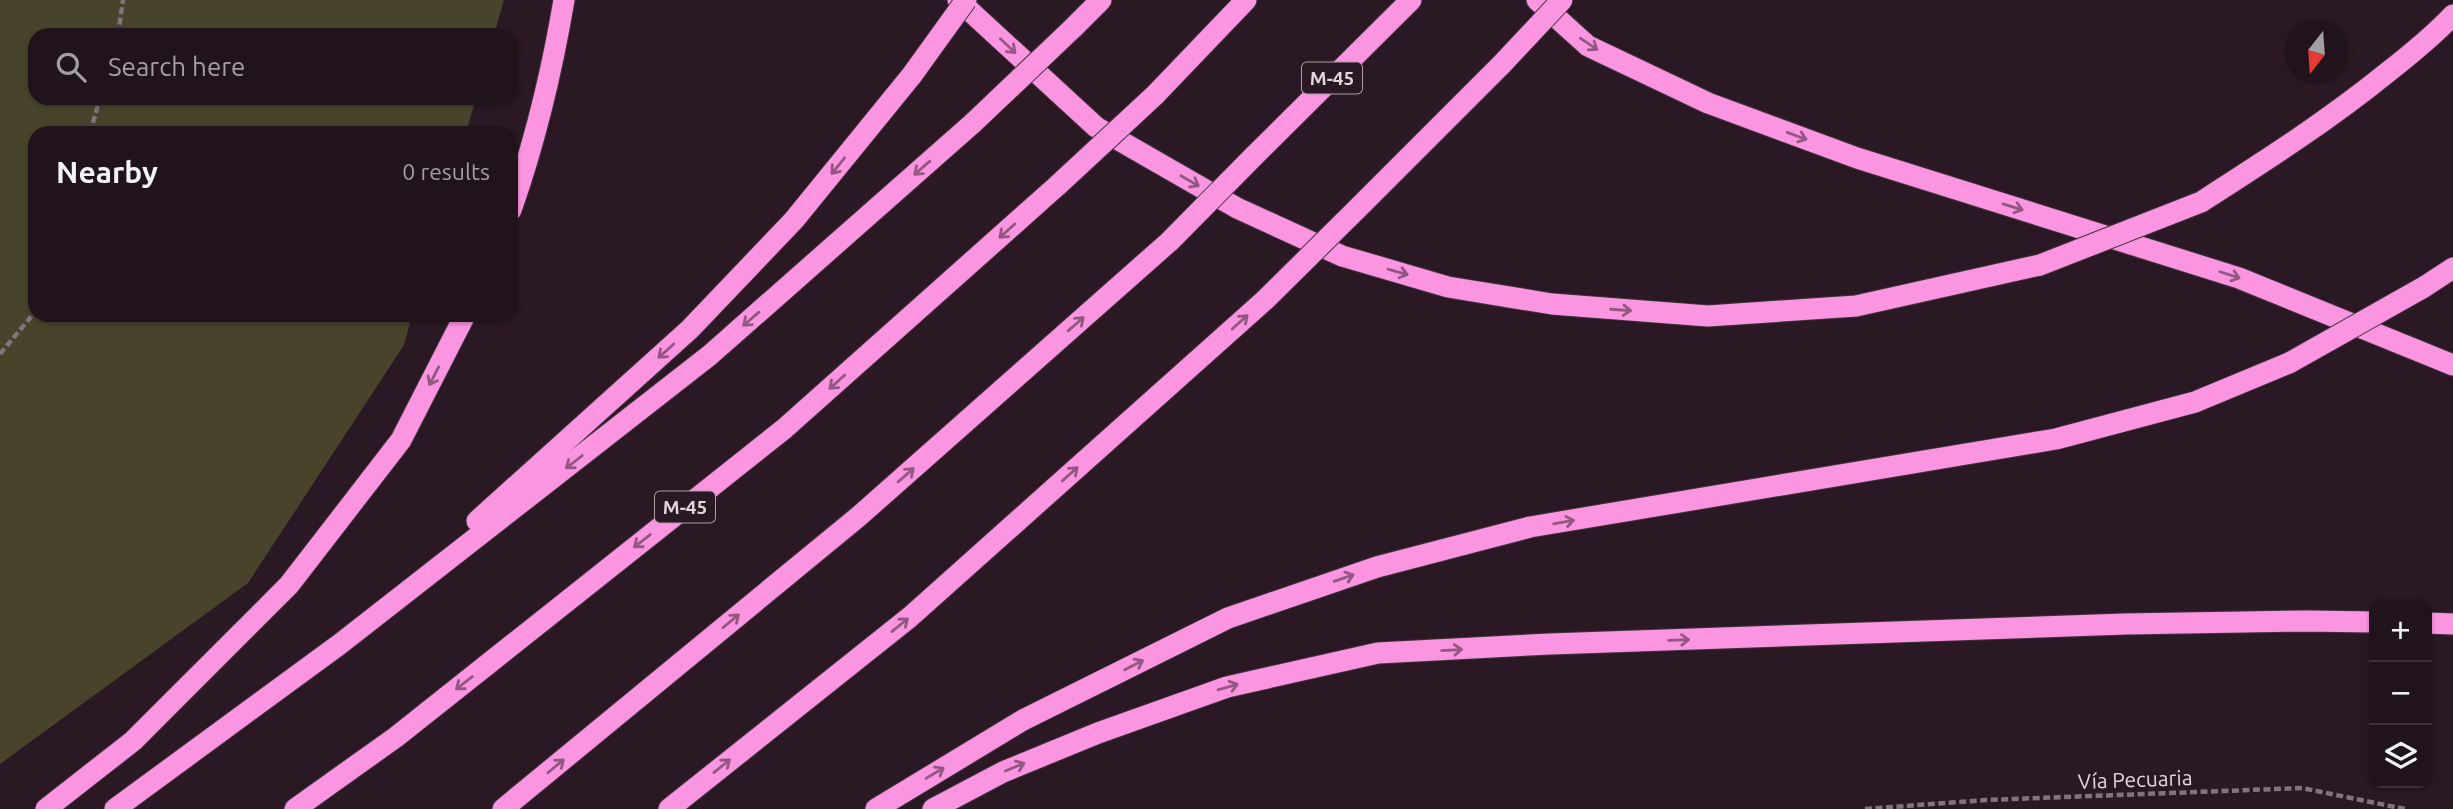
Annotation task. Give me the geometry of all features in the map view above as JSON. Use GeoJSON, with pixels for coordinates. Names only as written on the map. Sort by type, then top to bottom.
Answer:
{"type":"FeatureCollection","features":[{"type":"Feature","properties":{"kind":"highway"},"geometry":{"type":"LineString","coordinates":[[518,191],[554,58],[564,0]]}},
{"type":"Feature","properties":{"kind":"highway"},"geometry":{"type":"LineString","coordinates":[[958,0],[1096,127],[1237,208],[1342,256],[1448,287],[1552,304],[1708,316],[1856,306],[2040,265],[2201,202],[2362,93],[2435,34],[2453,15]]}},
{"type":"Feature","properties":{"kind":"highway"},"geometry":{"type":"LineString","coordinates":[[340,643],[690,329],[794,220],[912,75],[966,0]]}},
{"type":"Feature","properties":{"kind":"highway"},"geometry":{"type":"LineString","coordinates":[[115,809],[340,643],[710,355],[973,123],[1101,0]]}},
{"type":"Feature","properties":{"kind":"highway","name":"M-45"},"geometry":{"type":"LineString","coordinates":[[295,809],[396,737],[784,429],[1155,95],[1246,0]]}},
{"type":"Feature","properties":{"kind":"highway","name":"M-45"},"geometry":{"type":"LineString","coordinates":[[503,809],[858,517],[1170,241],[1411,0]]}},
{"type":"Feature","properties":{"kind":"highway"},"geometry":{"type":"LineString","coordinates":[[1537,0],[1588,46],[1708,103],[1857,159],[2239,278],[2453,365]]}},
{"type":"Feature","properties":{"kind":"highway"},"geometry":{"type":"LineString","coordinates":[[669,809],[910,617],[1266,299],[1502,64],[1562,0]]}},
{"type":"Feature","properties":{"kind":"highway"},"geometry":{"type":"LineString","coordinates":[[876,809],[1023,720],[1227,618],[1377,567],[1530,527],[2056,439],[2195,402],[2289,363],[2453,268]]}},
{"type":"Feature","properties":{"kind":"highway"},"geometry":{"type":"LineString","coordinates":[[46,809],[133,741],[289,585],[401,440],[461,322]]}},
{"type":"Feature","properties":{"kind":"highway"},"geometry":{"type":"LineString","coordinates":[[933,809],[1015,767],[1098,733],[1227,687],[1378,653],[1550,644],[2124,624],[2369,622]]}},
{"type":"Feature","properties":{"kind":"highway"},"geometry":{"type":"LineString","coordinates":[[2432,623],[2453,624]]}},
{"type":"Feature","properties":{"kind":"path"},"geometry":{"type":"LineString","coordinates":[[119,28],[123,0]]}},
{"type":"Feature","properties":{"kind":"path"},"geometry":{"type":"LineString","coordinates":[[92,126],[98,105]]}},
{"type":"Feature","properties":{"kind":"path"},"geometry":{"type":"LineString","coordinates":[[0,355],[28,321]]}},
{"type":"Feature","properties":{"kind":"path","name":"Vía Pecuaria"},"geometry":{"type":"LineString","coordinates":[[1865,809],[1986,800],[2302,788],[2405,809]]}},
{"type":"Feature","properties":{"kind":"shaded area"},"geometry":{"type":"Polygon","coordinates":[[[0,0],[504,0],[496,28],[28,28],[28,105],[474,105],[468,126],[28,126],[28,322],[410,322],[404,345],[248,583],[0,764],[0,0]]]}}]}
